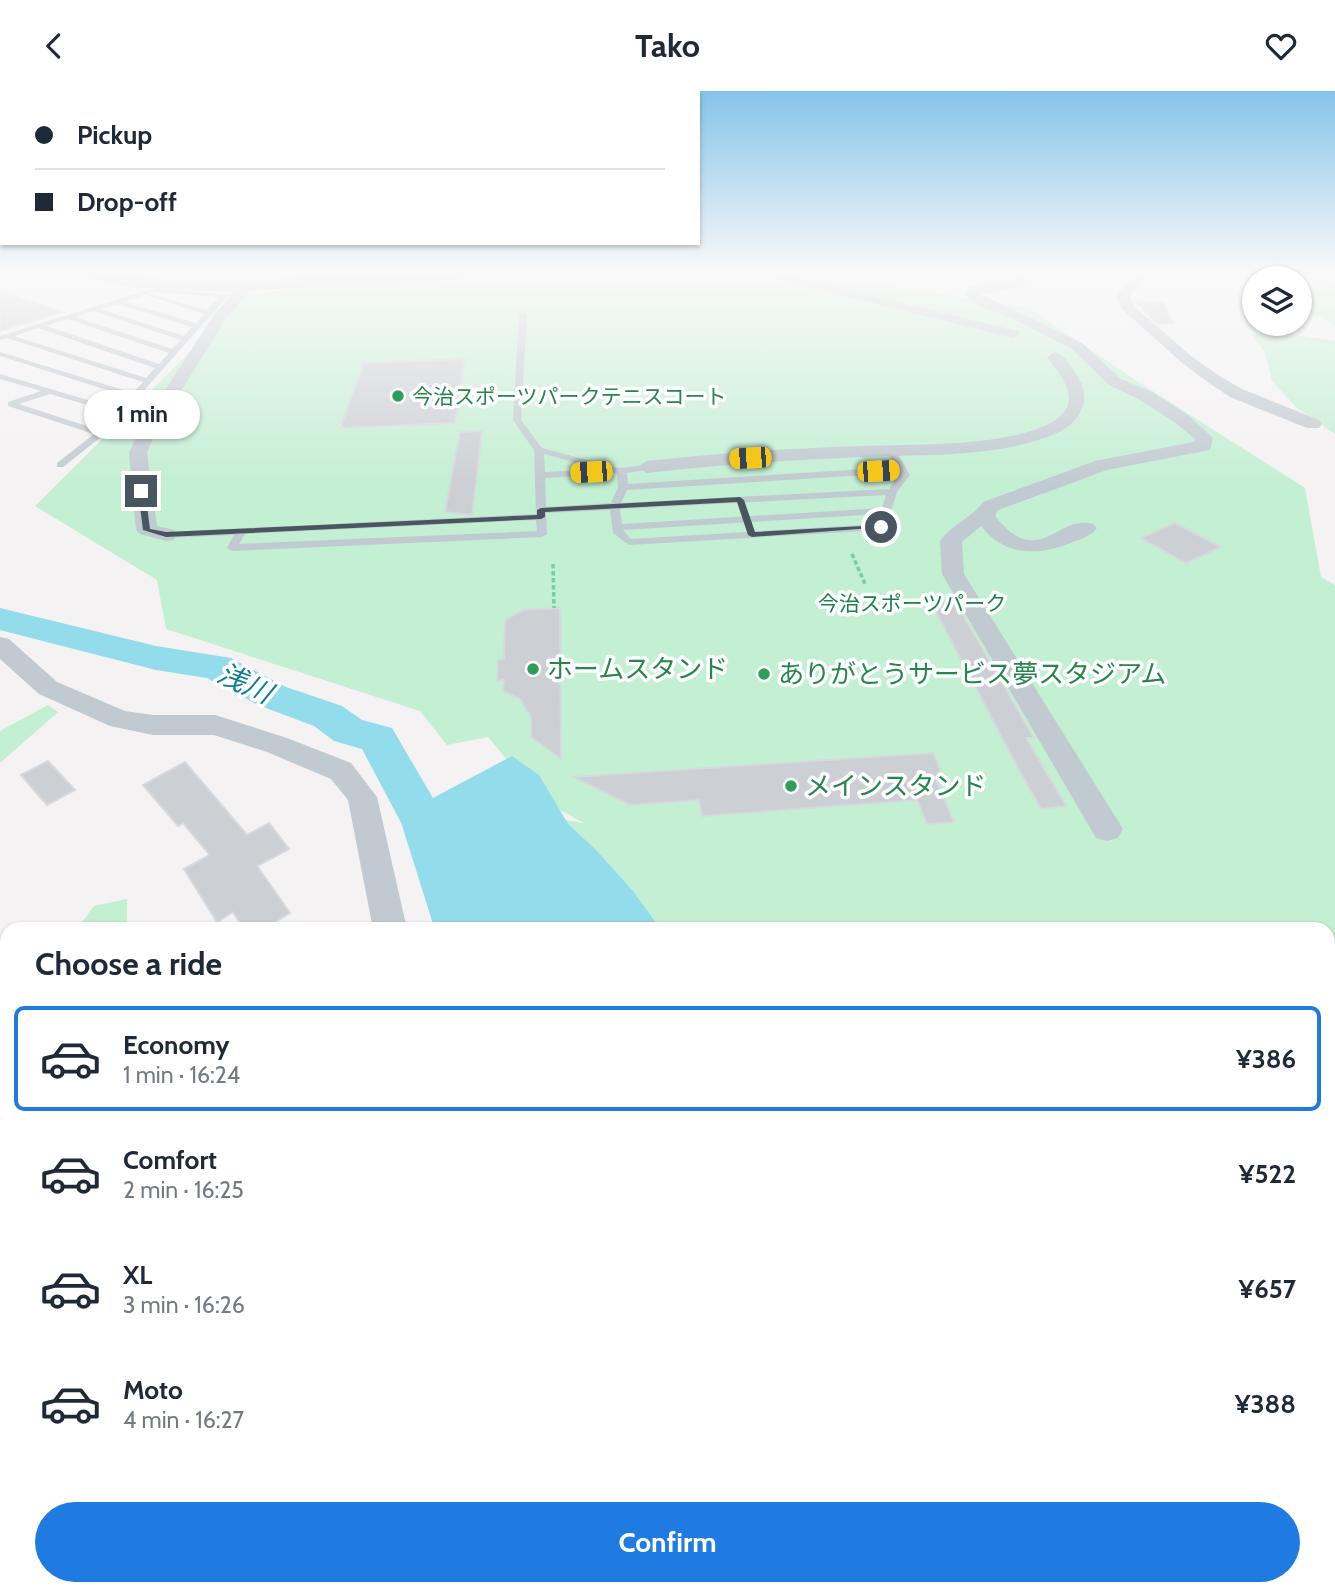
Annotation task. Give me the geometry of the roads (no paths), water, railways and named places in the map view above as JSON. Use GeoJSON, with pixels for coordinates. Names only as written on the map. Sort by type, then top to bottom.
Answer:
{"type":"FeatureCollection","features":[{"type":"Feature","properties":{"kind":"street"},"geometry":{"type":"LineString","coordinates":[[166,535],[147,530],[138,453],[148,431],[202,344]]}},
{"type":"Feature","properties":{"kind":"street"},"geometry":{"type":"LineString","coordinates":[[1071,344],[1115,382],[1146,396],[1182,419],[1204,439],[1203,446],[1102,465],[990,506],[984,516],[965,527],[951,541],[953,574],[1107,829]]}},
{"type":"Feature","properties":{"kind":"street"},"geometry":{"type":"LineString","coordinates":[[1169,344],[1236,393],[1312,424]]}},
{"type":"Feature","properties":{"kind":"street"},"geometry":{"type":"LineString","coordinates":[[647,467],[727,459],[995,442],[1038,434],[1067,419],[1075,409],[1078,396],[1070,374],[1050,354],[1089,357]]}},
{"type":"Feature","properties":{"kind":"street"},"geometry":{"type":"LineString","coordinates":[[984,516],[995,533],[1017,544],[1053,545],[1086,528]]}},
{"type":"Feature","properties":{"kind":"street"},"geometry":{"type":"LineString","coordinates":[[0,645],[48,688],[120,719],[153,725],[215,725],[277,745],[341,771],[362,797],[389,922]]}},
{"type":"Feature","properties":{"kind":"lane"},"geometry":{"type":"LineString","coordinates":[[28,344],[148,381]]}},
{"type":"Feature","properties":{"kind":"lane"},"geometry":{"type":"LineString","coordinates":[[91,344],[161,367]]}},
{"type":"Feature","properties":{"kind":"lane"},"geometry":{"type":"LineString","coordinates":[[150,344],[174,352]]}},
{"type":"Feature","properties":{"kind":"lane"},"geometry":{"type":"LineString","coordinates":[[60,465],[100,433],[181,344]]}},
{"type":"Feature","properties":{"kind":"lane"},"geometry":{"type":"LineString","coordinates":[[241,531],[232,548],[542,534],[539,450],[517,420],[521,344]]}},
{"type":"Feature","properties":{"kind":"lane"},"geometry":{"type":"LineString","coordinates":[[0,354],[135,396]]}},
{"type":"Feature","properties":{"kind":"lane"},"geometry":{"type":"LineString","coordinates":[[0,376],[120,412]]}},
{"type":"Feature","properties":{"kind":"lane"},"geometry":{"type":"LineString","coordinates":[[49,391],[11,404],[100,433]]}},
{"type":"Feature","properties":{"kind":"lane"},"geometry":{"type":"LineString","coordinates":[[619,471],[623,487],[615,506],[618,533],[629,543],[881,527],[892,492],[905,475],[890,449]]}},
{"type":"Feature","properties":{"kind":"lane"},"geometry":{"type":"LineString","coordinates":[[539,450],[619,471]]}},
{"type":"Feature","properties":{"kind":"lane"},"geometry":{"type":"LineString","coordinates":[[727,459],[752,535]]}},
{"type":"Feature","properties":{"kind":"lane"},"geometry":{"type":"LineString","coordinates":[[540,475],[647,467]]}},
{"type":"Feature","properties":{"kind":"lane"},"geometry":{"type":"LineString","coordinates":[[623,487],[902,470]]}},
{"type":"Feature","properties":{"kind":"lane"},"geometry":{"type":"LineString","coordinates":[[166,535],[541,514],[615,506],[892,492]]}},
{"type":"Feature","properties":{"kind":"lane"},"geometry":{"type":"LineString","coordinates":[[618,527],[886,511]]}},
{"type":"Feature","properties":{"kind":"water"},"geometry":{"type":"Polygon","coordinates":[[[512,756],[539,775],[568,824],[633,891],[655,922],[432,922],[399,816],[512,756]]]}},
{"type":"Feature","properties":{"kind":"waterway","name":"浅川"},"geometry":{"type":"LineString","coordinates":[[0,619],[156,658],[217,667],[272,696],[328,716],[349,731],[377,738],[431,834]]}},
{"type":"Feature","properties":{"kind":"place","name":"今治スポーツパークテニスコート"},"geometry":{"type":"Point","coordinates":[398,396]}},
{"type":"Feature","properties":{"kind":"place","name":"ホームスタンド"},"geometry":{"type":"Point","coordinates":[533,669]}},
{"type":"Feature","properties":{"kind":"place","name":"ありがとうサービス夢スタジアム"},"geometry":{"type":"Point","coordinates":[764,674]}},
{"type":"Feature","properties":{"kind":"place","name":"メインスタンド"},"geometry":{"type":"Point","coordinates":[791,786]}},
{"type":"Feature","properties":{"kind":"park label","name":"今治スポーツパーク"},"geometry":{"type":"Point","coordinates":[912,603]}}]}
